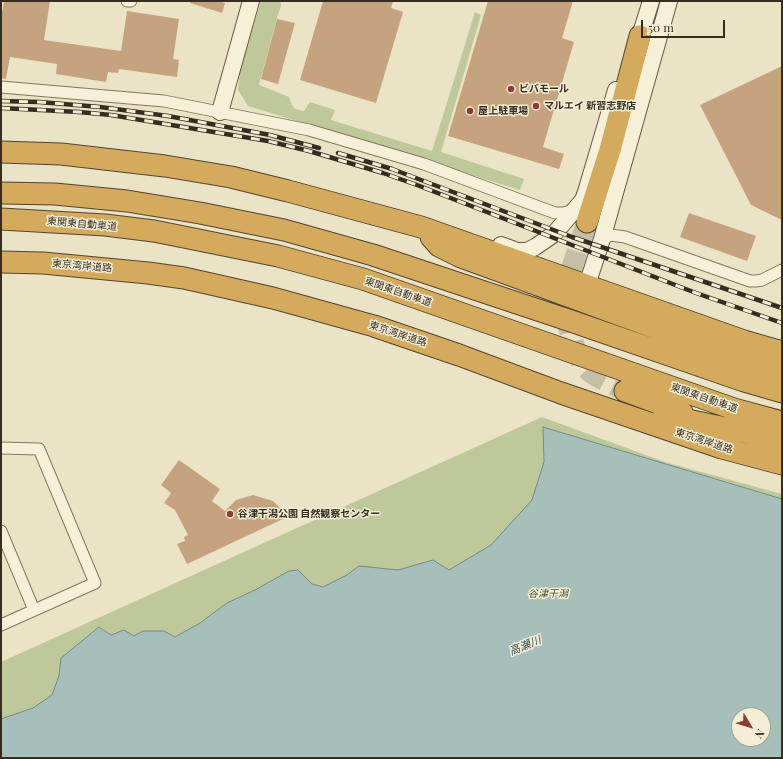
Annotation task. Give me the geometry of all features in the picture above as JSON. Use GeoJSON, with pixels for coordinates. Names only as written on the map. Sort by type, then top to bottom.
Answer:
{"type":"FeatureCollection","features":[{"type":"Feature","properties":{"kind":"highway"},"geometry":{"type":"LineString","coordinates":[[581,216],[610,150],[640,36]]}},
{"type":"Feature","properties":{"kind":"highway"},"geometry":{"type":"LineString","coordinates":[[1,152],[61,154],[165,166],[231,177],[421,227],[459,239],[744,341],[782,352]]}},
{"type":"Feature","properties":{"kind":"highway"},"geometry":{"type":"LineString","coordinates":[[1,192],[55,194],[127,202],[200,213],[284,230],[373,255],[744,381],[782,392]]}},
{"type":"Feature","properties":{"kind":"highway","name":"東関東自動車道"},"geometry":{"type":"LineString","coordinates":[[1,219],[98,225],[154,231],[278,256],[363,279],[728,407],[782,422]]}},
{"type":"Feature","properties":{"kind":"highway"},"geometry":{"type":"LineString","coordinates":[[421,227],[439,246],[461,257],[782,373]]}},
{"type":"Feature","properties":{"kind":"highway","name":"東京湾岸道路"},"geometry":{"type":"LineString","coordinates":[[1,262],[72,265],[148,273],[184,278],[273,298],[374,326],[561,393],[722,448],[782,464]]}},
{"type":"Feature","properties":{"kind":"highway"},"geometry":{"type":"LineString","coordinates":[[184,278],[275,292],[350,308],[456,340],[620,401],[666,416],[744,432]]}},
{"type":"Feature","properties":{"kind":"highway"},"geometry":{"type":"LineString","coordinates":[[587,285],[590,300],[616,313]]}},
{"type":"Feature","properties":{"kind":"highway"},"geometry":{"type":"LineString","coordinates":[[625,391],[669,408],[782,443]]}},
{"type":"Feature","properties":{"kind":"street"},"geometry":{"type":"LineString","coordinates":[[220,112],[251,1]]}},
{"type":"Feature","properties":{"kind":"street"},"geometry":{"type":"LineString","coordinates":[[640,36],[651,1]]}},
{"type":"Feature","properties":{"kind":"street"},"geometry":{"type":"LineString","coordinates":[[587,285],[602,239],[669,1]]}},
{"type":"Feature","properties":{"kind":"street"},"geometry":{"type":"LineString","coordinates":[[1,87],[164,101],[309,130],[424,164],[555,213],[581,216]]}},
{"type":"Feature","properties":{"kind":"street"},"geometry":{"type":"LineString","coordinates":[[528,203],[548,215],[553,224],[554,234]]}},
{"type":"Feature","properties":{"kind":"street"},"geometry":{"type":"LineString","coordinates":[[609,212],[610,225],[613,229],[625,237]]}},
{"type":"Feature","properties":{"kind":"street"},"geometry":{"type":"LineString","coordinates":[[459,239],[474,237],[517,251],[527,251],[581,216]]}},
{"type":"Feature","properties":{"kind":"street"},"geometry":{"type":"LineString","coordinates":[[602,239],[610,234],[625,237],[750,281],[762,280],[782,270]]}},
{"type":"Feature","properties":{"kind":"street"},"geometry":{"type":"LineString","coordinates":[[1,448],[39,449],[95,583],[1,626]]}},
{"type":"Feature","properties":{"kind":"street"},"geometry":{"type":"LineString","coordinates":[[1,532],[34,610]]}},
{"type":"Feature","properties":{"kind":"green space"},"geometry":{"type":"Polygon","coordinates":[[[261,1],[281,1],[281,6],[259,85],[289,97],[295,109],[304,111],[310,102],[335,110],[331,120],[432,151],[475,12],[481,15],[441,152],[524,179],[520,190],[248,106],[238,90],[240,71],[261,1]]]}},
{"type":"Feature","properties":{"kind":"green space","name":"谷津干潟"},"geometry":{"type":"Polygon","coordinates":[[[542,417],[665,462],[782,494],[782,758],[1,758],[1,662],[542,417]]]}},
{"type":"Feature","properties":{"kind":"water","name":"谷津干潟"},"geometry":{"type":"Polygon","coordinates":[[[543,427],[782,499],[782,758],[1,758],[1,719],[33,708],[52,695],[59,676],[61,658],[99,627],[111,635],[124,630],[134,636],[143,631],[164,631],[175,637],[200,623],[227,603],[255,590],[289,571],[298,570],[312,584],[323,587],[347,575],[359,566],[398,570],[433,560],[449,570],[491,545],[532,500],[544,462],[543,427]]]}},
{"type":"Feature","properties":{"kind":"building"},"geometry":{"type":"Polygon","coordinates":[[[4,1],[50,1],[44,40],[121,51],[127,11],[179,19],[173,59],[179,60],[177,77],[119,69],[118,73],[108,72],[106,82],[56,74],[57,64],[10,57],[6,79],[1,78],[1,19],[4,1]]]}},
{"type":"Feature","properties":{"kind":"building"},"geometry":{"type":"Polygon","coordinates":[[[190,1],[217,1],[225,3],[222,13],[190,3],[190,1]]]}},
{"type":"Feature","properties":{"kind":"building"},"geometry":{"type":"Polygon","coordinates":[[[323,1],[393,1],[391,8],[403,12],[376,103],[300,80],[323,1]]]}},
{"type":"Feature","properties":{"kind":"building","name":"ビバモール"},"geometry":{"type":"Polygon","coordinates":[[[488,1],[573,1],[562,38],[574,42],[543,147],[564,154],[559,169],[448,136],[488,1]]]}},
{"type":"Feature","properties":{"kind":"building"},"geometry":{"type":"Polygon","coordinates":[[[277,19],[295,23],[278,84],[261,79],[277,19]]]}},
{"type":"Feature","properties":{"kind":"building"},"geometry":{"type":"Polygon","coordinates":[[[782,66],[782,220],[751,205],[700,105],[782,66]]]}},
{"type":"Feature","properties":{"kind":"building"},"geometry":{"type":"Polygon","coordinates":[[[689,213],[756,236],[747,261],[680,237],[689,213]]]}},
{"type":"Feature","properties":{"kind":"building","name":"谷津干潟公園 自然観察センター"},"geometry":{"type":"Polygon","coordinates":[[[179,460],[220,489],[212,501],[225,511],[236,500],[253,495],[273,501],[281,509],[285,518],[187,564],[177,544],[185,541],[184,537],[188,535],[175,510],[164,503],[171,493],[161,485],[179,460]]]}},
{"type":"Feature","properties":{"kind":"tunnel"},"geometry":{"type":"LineString","coordinates":[[587,222],[569,276],[566,296],[568,326],[576,351],[583,365],[591,373],[625,391]]}},
{"type":"Feature","properties":{"kind":"railway"},"geometry":{"type":"LineString","coordinates":[[1,101],[39,102],[100,107],[168,116],[270,135],[319,148]]}},
{"type":"Feature","properties":{"kind":"railway"},"geometry":{"type":"LineString","coordinates":[[1,108],[111,115],[268,141],[309,151],[383,173],[417,185],[696,293],[782,323]]}},
{"type":"Feature","properties":{"kind":"railway"},"geometry":{"type":"LineString","coordinates":[[338,153],[392,169],[572,237],[782,308]]}},
{"type":"Feature","properties":{"kind":"place","name":"ビバモール"},"geometry":{"type":"Point","coordinates":[511,89]}},
{"type":"Feature","properties":{"kind":"place","name":"マルエイ 新習志野店"},"geometry":{"type":"Point","coordinates":[536,106]}},
{"type":"Feature","properties":{"kind":"place","name":"屋上駐車場"},"geometry":{"type":"Point","coordinates":[470,111]}},
{"type":"Feature","properties":{"kind":"place","name":"谷津干潟公園 自然観察センター"},"geometry":{"type":"Point","coordinates":[230,514]}},
{"type":"Feature","properties":{"kind":"water label","name":"高瀬川"},"geometry":{"type":"Point","coordinates":[525,646]}}]}
